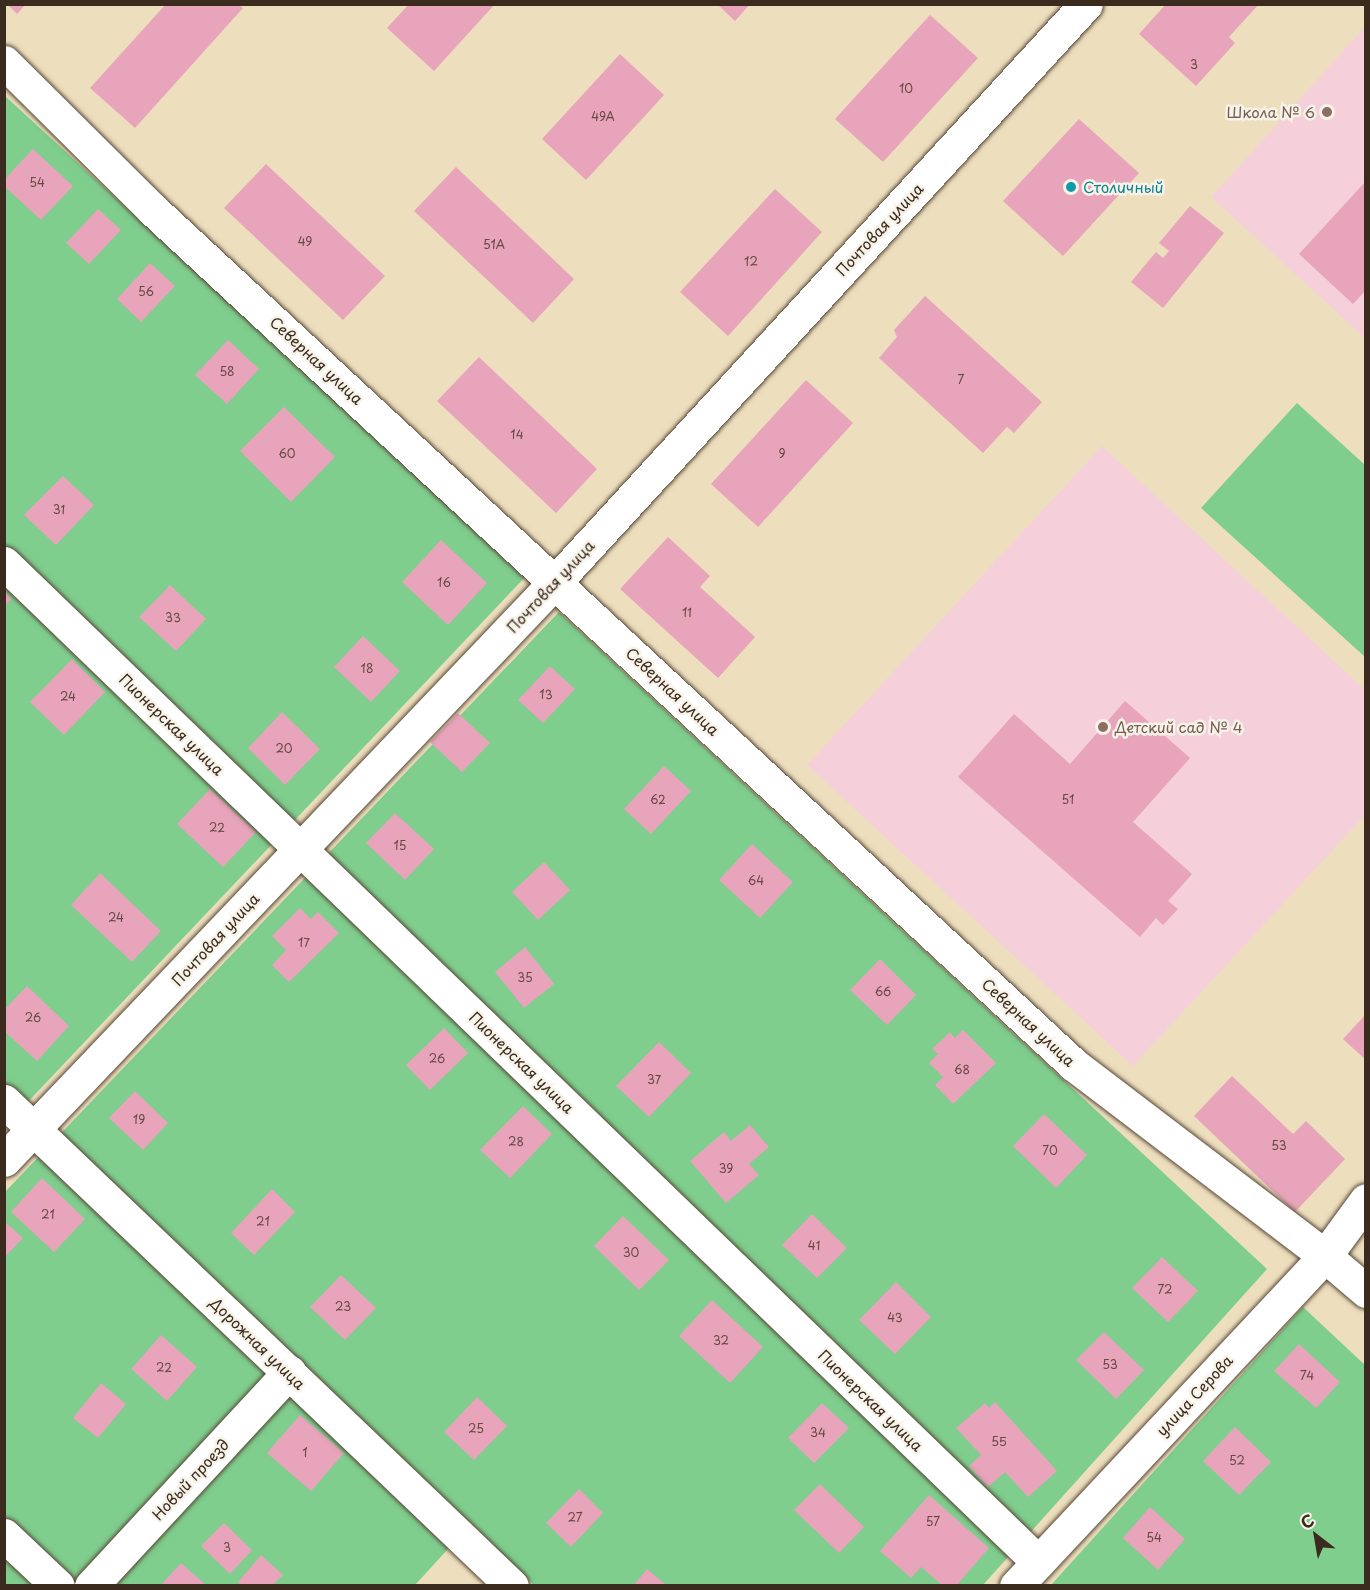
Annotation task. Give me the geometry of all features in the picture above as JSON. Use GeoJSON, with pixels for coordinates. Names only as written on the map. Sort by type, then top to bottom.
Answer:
{"type":"FeatureCollection","features":[{"type":"Feature","properties":{"kind":"street","name":"Почтовая улица"},"geometry":{"type":"LineString","coordinates":[[4,1160],[555,580],[1086,4]]}},
{"type":"Feature","properties":{"kind":"street","name":"Северная улица"},"geometry":{"type":"LineString","coordinates":[[4,62],[152,208],[555,580],[1073,1064],[1325,1256],[1365,1291]]}},
{"type":"Feature","properties":{"kind":"street","name":"Пионерская улица"},"geometry":{"type":"LineString","coordinates":[[4,563],[301,848],[1027,1574]]}},
{"type":"Feature","properties":{"kind":"street","name":"Дорожная улица"},"geometry":{"type":"LineString","coordinates":[[4,1101],[512,1586]]}},
{"type":"Feature","properties":{"kind":"street","name":"улица Серова"},"geometry":{"type":"LineString","coordinates":[[1027,1574],[1325,1256],[1365,1200]]}},
{"type":"Feature","properties":{"kind":"street","name":"Новый проезд"},"geometry":{"type":"LineString","coordinates":[[91,1586],[289,1372]]}},
{"type":"Feature","properties":{"kind":"street"},"geometry":{"type":"LineString","coordinates":[[4,1536],[58,1586]]}},
{"type":"Feature","properties":{"kind":"shaded area","name":"Школа № 6"},"geometry":{"type":"Polygon","coordinates":[[[1365,27],[1365,338],[1211,197],[1365,27]]]}},
{"type":"Feature","properties":{"kind":"shaded area","name":"Детский сад № 4"},"geometry":{"type":"Polygon","coordinates":[[[1102,446],[1365,690],[1365,815],[1133,1066],[807,765],[1102,446]]]}},
{"type":"Feature","properties":{"kind":"green space"},"geometry":{"type":"Polygon","coordinates":[[[4,95],[526,576],[5,1126],[4,1126],[4,95]]]}},
{"type":"Feature","properties":{"kind":"green space"},"geometry":{"type":"Polygon","coordinates":[[[1297,403],[1365,465],[1365,657],[1201,508],[1297,403]]]}},
{"type":"Feature","properties":{"kind":"green space"},"geometry":{"type":"Polygon","coordinates":[[[559,612],[1267,1269],[983,1585],[534,1585],[470,1525],[415,1585],[5,1585],[4,1193],[559,612]]]}},
{"type":"Feature","properties":{"kind":"green space"},"geometry":{"type":"Polygon","coordinates":[[[1303,1307],[1365,1365],[1365,1585],[1050,1586],[1303,1307]]]}},
{"type":"Feature","properties":{"kind":"building"},"geometry":{"type":"Polygon","coordinates":[[[7,4],[26,4],[17,14],[7,4]]]}},
{"type":"Feature","properties":{"kind":"building"},"geometry":{"type":"Polygon","coordinates":[[[166,4],[238,4],[243,8],[135,128],[90,88],[166,4]]]}},
{"type":"Feature","properties":{"kind":"building"},"geometry":{"type":"Polygon","coordinates":[[[409,4],[495,4],[434,71],[387,28],[409,4]]]}},
{"type":"Feature","properties":{"kind":"building"},"geometry":{"type":"Polygon","coordinates":[[[717,4],[750,4],[735,21],[717,4]]]}},
{"type":"Feature","properties":{"kind":"building"},"geometry":{"type":"Polygon","coordinates":[[[1166,4],[1259,4],[1229,37],[1235,43],[1196,86],[1139,34],[1166,4]]]}},
{"type":"Feature","properties":{"kind":"building"},"geometry":{"type":"Polygon","coordinates":[[[930,15],[978,58],[883,162],[835,119],[930,15]]]}},
{"type":"Feature","properties":{"kind":"building"},"geometry":{"type":"Polygon","coordinates":[[[620,54],[664,95],[586,180],[542,139],[620,54]]]}},
{"type":"Feature","properties":{"kind":"building","name":"Столичный"},"geometry":{"type":"Polygon","coordinates":[[[1079,119],[1139,173],[1063,256],[1003,201],[1079,119]]]}},
{"type":"Feature","properties":{"kind":"building"},"geometry":{"type":"Polygon","coordinates":[[[33,149],[73,186],[41,220],[4,186],[4,180],[33,149]]]}},
{"type":"Feature","properties":{"kind":"building"},"geometry":{"type":"Polygon","coordinates":[[[266,164],[385,276],[343,320],[224,208],[266,164]]]}},
{"type":"Feature","properties":{"kind":"building"},"geometry":{"type":"Polygon","coordinates":[[[456,167],[574,279],[533,323],[414,211],[456,167]]]}},
{"type":"Feature","properties":{"kind":"building"},"geometry":{"type":"Polygon","coordinates":[[[1366,181],[1366,290],[1353,304],[1299,254],[1366,181]]]}},
{"type":"Feature","properties":{"kind":"building"},"geometry":{"type":"Polygon","coordinates":[[[775,189],[822,232],[728,336],[680,292],[775,189]]]}},
{"type":"Feature","properties":{"kind":"building"},"geometry":{"type":"Polygon","coordinates":[[[1190,206],[1224,233],[1163,308],[1131,282],[1156,252],[1163,258],[1169,251],[1159,243],[1190,206]]]}},
{"type":"Feature","properties":{"kind":"building"},"geometry":{"type":"Polygon","coordinates":[[[98,209],[121,230],[89,264],[66,243],[98,209]]]}},
{"type":"Feature","properties":{"kind":"building"},"geometry":{"type":"Polygon","coordinates":[[[150,263],[175,286],[141,322],[117,299],[150,263]]]}},
{"type":"Feature","properties":{"kind":"building"},"geometry":{"type":"Polygon","coordinates":[[[925,296],[1042,402],[1014,433],[1007,427],[983,453],[879,358],[897,337],[894,330],[925,296]]]}},
{"type":"Feature","properties":{"kind":"building"},"geometry":{"type":"Polygon","coordinates":[[[228,340],[259,369],[227,404],[195,375],[228,340]]]}},
{"type":"Feature","properties":{"kind":"building"},"geometry":{"type":"Polygon","coordinates":[[[479,357],[597,469],[556,513],[437,401],[479,357]]]}},
{"type":"Feature","properties":{"kind":"building"},"geometry":{"type":"Polygon","coordinates":[[[806,380],[853,423],[758,527],[711,484],[806,380]]]}},
{"type":"Feature","properties":{"kind":"building"},"geometry":{"type":"Polygon","coordinates":[[[284,407],[335,457],[291,502],[240,451],[284,407]]]}},
{"type":"Feature","properties":{"kind":"building"},"geometry":{"type":"Polygon","coordinates":[[[63,476],[94,505],[56,545],[24,515],[63,476]]]}},
{"type":"Feature","properties":{"kind":"building"},"geometry":{"type":"Polygon","coordinates":[[[668,537],[710,576],[700,587],[755,637],[718,678],[620,589],[668,537]]]}},
{"type":"Feature","properties":{"kind":"building"},"geometry":{"type":"Polygon","coordinates":[[[441,540],[487,583],[448,625],[402,582],[441,540]]]}},
{"type":"Feature","properties":{"kind":"building"},"geometry":{"type":"Polygon","coordinates":[[[170,585],[206,619],[176,651],[139,617],[170,585]]]}},
{"type":"Feature","properties":{"kind":"building"},"geometry":{"type":"Polygon","coordinates":[[[4,592],[12,599],[4,606],[4,592]]]}},
{"type":"Feature","properties":{"kind":"building"},"geometry":{"type":"Polygon","coordinates":[[[363,636],[400,671],[371,702],[334,667],[363,636]]]}},
{"type":"Feature","properties":{"kind":"building"},"geometry":{"type":"Polygon","coordinates":[[[72,659],[105,692],[64,735],[30,702],[72,659]]]}},
{"type":"Feature","properties":{"kind":"building"},"geometry":{"type":"Polygon","coordinates":[[[550,666],[575,689],[543,723],[518,700],[550,666]]]}},
{"type":"Feature","properties":{"kind":"building"},"geometry":{"type":"Polygon","coordinates":[[[1125,701],[1190,758],[1133,822],[1192,874],[1168,901],[1178,909],[1163,925],[1156,918],[1140,937],[958,777],[1014,714],[1070,764],[1125,701]]]}},
{"type":"Feature","properties":{"kind":"building"},"geometry":{"type":"Polygon","coordinates":[[[282,712],[320,749],[285,785],[248,748],[282,712]]]}},
{"type":"Feature","properties":{"kind":"building"},"geometry":{"type":"Polygon","coordinates":[[[458,713],[490,743],[462,772],[430,742],[458,713]]]}},
{"type":"Feature","properties":{"kind":"building"},"geometry":{"type":"Polygon","coordinates":[[[664,766],[691,791],[651,834],[624,809],[664,766]]]}},
{"type":"Feature","properties":{"kind":"building"},"geometry":{"type":"Polygon","coordinates":[[[210,789],[256,832],[223,867],[177,824],[210,789]]]}},
{"type":"Feature","properties":{"kind":"building"},"geometry":{"type":"Polygon","coordinates":[[[395,813],[434,849],[405,880],[366,843],[395,813]]]}},
{"type":"Feature","properties":{"kind":"building"},"geometry":{"type":"Polygon","coordinates":[[[752,844],[793,882],[760,918],[719,880],[752,844]]]}},
{"type":"Feature","properties":{"kind":"building"},"geometry":{"type":"Polygon","coordinates":[[[544,862],[570,890],[538,920],[512,892],[544,862]]]}},
{"type":"Feature","properties":{"kind":"building"},"geometry":{"type":"Polygon","coordinates":[[[100,873],[161,931],[132,962],[71,905],[100,873]]]}},
{"type":"Feature","properties":{"kind":"building"},"geometry":{"type":"Polygon","coordinates":[[[300,908],[311,919],[318,912],[339,933],[289,982],[272,965],[286,950],[272,936],[300,908]]]}},
{"type":"Feature","properties":{"kind":"building"},"geometry":{"type":"Polygon","coordinates":[[[525,947],[554,984],[524,1008],[495,972],[525,947]]]}},
{"type":"Feature","properties":{"kind":"building"},"geometry":{"type":"Polygon","coordinates":[[[880,959],[916,995],[887,1025],[850,990],[880,959]]]}},
{"type":"Feature","properties":{"kind":"building"},"geometry":{"type":"Polygon","coordinates":[[[27,986],[69,1026],[37,1061],[4,1031],[4,1010],[27,986]]]}},
{"type":"Feature","properties":{"kind":"building"},"geometry":{"type":"Polygon","coordinates":[[[1366,1014],[1366,1060],[1343,1039],[1366,1014]]]}},
{"type":"Feature","properties":{"kind":"building"},"geometry":{"type":"Polygon","coordinates":[[[444,1028],[468,1053],[430,1090],[406,1065],[444,1028]]]}},
{"type":"Feature","properties":{"kind":"building"},"geometry":{"type":"Polygon","coordinates":[[[963,1030],[996,1063],[953,1104],[935,1085],[943,1077],[929,1063],[938,1054],[932,1049],[950,1032],[955,1038],[963,1030]]]}},
{"type":"Feature","properties":{"kind":"building"},"geometry":{"type":"Polygon","coordinates":[[[659,1042],[691,1073],[649,1117],[616,1086],[659,1042]]]}},
{"type":"Feature","properties":{"kind":"building"},"geometry":{"type":"Polygon","coordinates":[[[1232,1076],[1293,1134],[1306,1121],[1345,1159],[1295,1212],[1194,1116],[1232,1076]]]}},
{"type":"Feature","properties":{"kind":"building"},"geometry":{"type":"Polygon","coordinates":[[[135,1091],[168,1123],[143,1150],[109,1118],[135,1091]]]}},
{"type":"Feature","properties":{"kind":"building"},"geometry":{"type":"Polygon","coordinates":[[[523,1106],[552,1134],[510,1178],[480,1150],[523,1106]]]}},
{"type":"Feature","properties":{"kind":"building"},"geometry":{"type":"Polygon","coordinates":[[[1044,1114],[1087,1155],[1056,1188],[1013,1146],[1044,1114]]]}},
{"type":"Feature","properties":{"kind":"building"},"geometry":{"type":"Polygon","coordinates":[[[750,1125],[769,1147],[749,1164],[759,1175],[726,1203],[690,1161],[724,1132],[731,1141],[750,1125]]]}},
{"type":"Feature","properties":{"kind":"building"},"geometry":{"type":"Polygon","coordinates":[[[42,1178],[85,1219],[54,1252],[11,1212],[42,1178]]]}},
{"type":"Feature","properties":{"kind":"building"},"geometry":{"type":"Polygon","coordinates":[[[272,1189],[295,1212],[254,1255],[231,1233],[272,1189]]]}},
{"type":"Feature","properties":{"kind":"building"},"geometry":{"type":"Polygon","coordinates":[[[812,1214],[847,1248],[817,1278],[782,1245],[812,1214]]]}},
{"type":"Feature","properties":{"kind":"building"},"geometry":{"type":"Polygon","coordinates":[[[623,1216],[669,1260],[639,1290],[594,1246],[623,1216]]]}},
{"type":"Feature","properties":{"kind":"building"},"geometry":{"type":"Polygon","coordinates":[[[4,1221],[23,1238],[4,1258],[4,1221]]]}},
{"type":"Feature","properties":{"kind":"building"},"geometry":{"type":"Polygon","coordinates":[[[1162,1257],[1198,1291],[1168,1322],[1132,1288],[1162,1257]]]}},
{"type":"Feature","properties":{"kind":"building"},"geometry":{"type":"Polygon","coordinates":[[[341,1275],[376,1308],[345,1340],[310,1307],[341,1275]]]}},
{"type":"Feature","properties":{"kind":"building"},"geometry":{"type":"Polygon","coordinates":[[[896,1282],[931,1317],[895,1354],[859,1320],[896,1282]]]}},
{"type":"Feature","properties":{"kind":"building"},"geometry":{"type":"Polygon","coordinates":[[[712,1300],[763,1347],[730,1383],[679,1336],[712,1300]]]}},
{"type":"Feature","properties":{"kind":"building"},"geometry":{"type":"Polygon","coordinates":[[[1104,1332],[1144,1370],[1116,1399],[1076,1360],[1104,1332]]]}},
{"type":"Feature","properties":{"kind":"building"},"geometry":{"type":"Polygon","coordinates":[[[161,1335],[197,1367],[167,1401],[131,1369],[161,1335]]]}},
{"type":"Feature","properties":{"kind":"building"},"geometry":{"type":"Polygon","coordinates":[[[1299,1344],[1340,1382],[1316,1408],[1274,1371],[1299,1344]]]}},
{"type":"Feature","properties":{"kind":"building"},"geometry":{"type":"Polygon","coordinates":[[[101,1383],[126,1404],[98,1438],[73,1418],[101,1383]]]}},
{"type":"Feature","properties":{"kind":"building"},"geometry":{"type":"Polygon","coordinates":[[[477,1397],[507,1426],[474,1460],[444,1432],[477,1397]]]}},
{"type":"Feature","properties":{"kind":"building"},"geometry":{"type":"Polygon","coordinates":[[[995,1402],[1057,1471],[1028,1497],[1005,1472],[988,1487],[969,1466],[981,1455],[956,1428],[985,1403],[989,1408],[995,1402]]]}},
{"type":"Feature","properties":{"kind":"building"},"geometry":{"type":"Polygon","coordinates":[[[822,1403],[849,1428],[814,1463],[788,1438],[822,1403]]]}},
{"type":"Feature","properties":{"kind":"building"},"geometry":{"type":"Polygon","coordinates":[[[300,1415],[344,1453],[311,1491],[267,1453],[300,1415]]]}},
{"type":"Feature","properties":{"kind":"building"},"geometry":{"type":"Polygon","coordinates":[[[1235,1427],[1271,1462],[1239,1495],[1203,1461],[1235,1427]]]}},
{"type":"Feature","properties":{"kind":"building"},"geometry":{"type":"Polygon","coordinates":[[[820,1484],[864,1527],[839,1553],[794,1510],[820,1484]]]}},
{"type":"Feature","properties":{"kind":"building"},"geometry":{"type":"Polygon","coordinates":[[[579,1489],[603,1513],[571,1547],[546,1523],[579,1489]]]}},
{"type":"Feature","properties":{"kind":"building"},"geometry":{"type":"Polygon","coordinates":[[[929,1495],[989,1548],[956,1586],[943,1586],[921,1567],[911,1578],[880,1551],[929,1495]]]}},
{"type":"Feature","properties":{"kind":"building"},"geometry":{"type":"Polygon","coordinates":[[[1150,1507],[1185,1539],[1158,1570],[1123,1538],[1150,1507]]]}},
{"type":"Feature","properties":{"kind":"building"},"geometry":{"type":"Polygon","coordinates":[[[224,1523],[252,1550],[230,1574],[201,1546],[224,1523]]]}},
{"type":"Feature","properties":{"kind":"building"},"geometry":{"type":"Polygon","coordinates":[[[261,1555],[283,1575],[272,1586],[241,1586],[238,1582],[261,1555]]]}},
{"type":"Feature","properties":{"kind":"building"},"geometry":{"type":"Polygon","coordinates":[[[181,1563],[207,1586],[160,1586],[181,1563]]]}},
{"type":"Feature","properties":{"kind":"building"},"geometry":{"type":"Polygon","coordinates":[[[647,1569],[667,1586],[633,1586],[647,1569]]]}},
{"type":"Feature","properties":{"kind":"place","name":"Школа № 6"},"geometry":{"type":"Point","coordinates":[1327,112]}},
{"type":"Feature","properties":{"kind":"place","name":"Столичный"},"geometry":{"type":"Point","coordinates":[1071,187]}},
{"type":"Feature","properties":{"kind":"place","name":"Детский сад № 4"},"geometry":{"type":"Point","coordinates":[1103,727]}}]}
